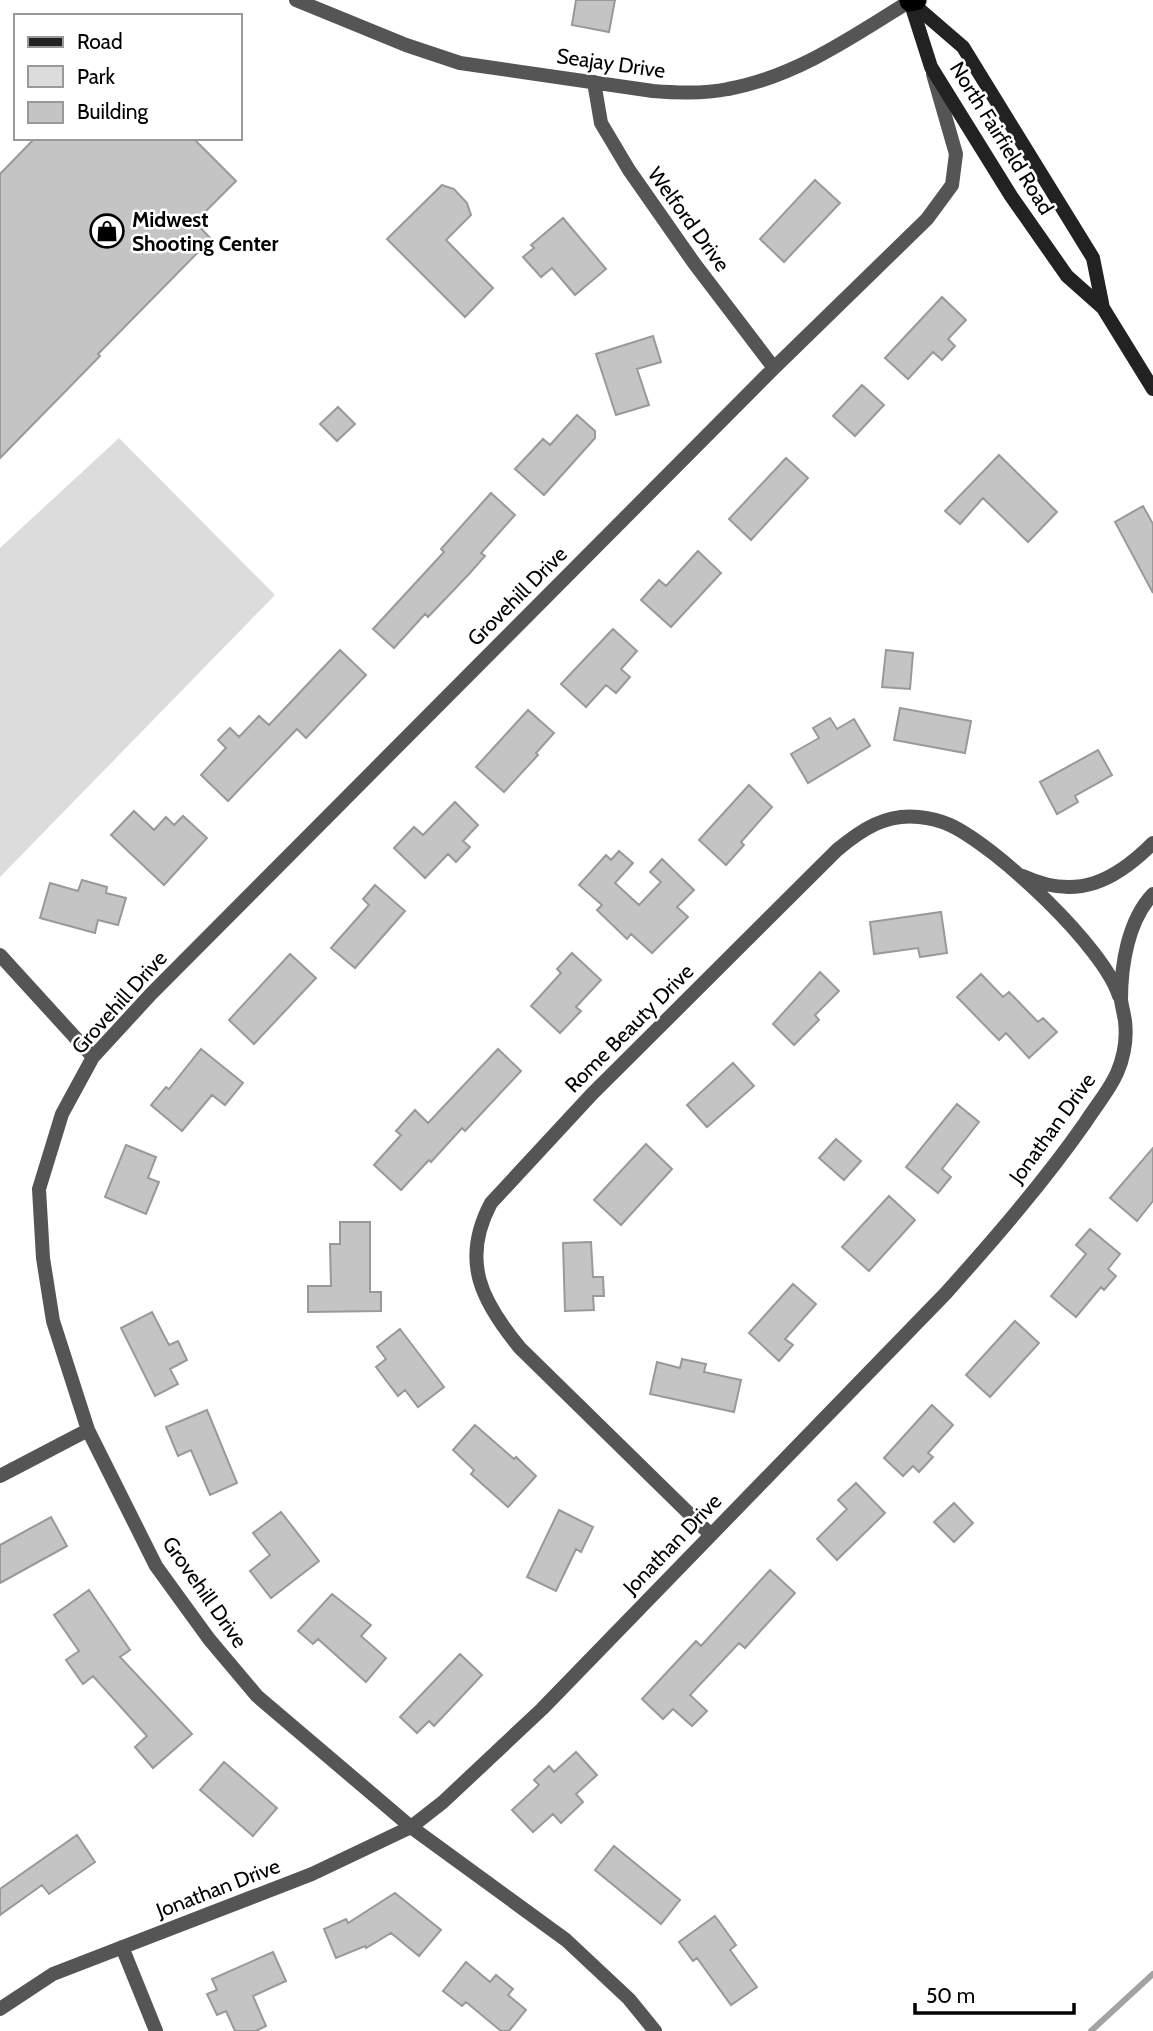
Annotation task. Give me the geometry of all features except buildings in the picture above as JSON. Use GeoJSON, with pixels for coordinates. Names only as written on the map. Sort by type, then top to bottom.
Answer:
{"type":"FeatureCollection","features":[{"type":"Feature","properties":{"kind":"main road","name":"North Fairfield Road"},"geometry":{"type":"LineString","coordinates":[[913,0],[931,67],[1011,196],[1067,276],[1103,308],[1153,388]]}},
{"type":"Feature","properties":{"kind":"main road","name":"North Fairfield Road"},"geometry":{"type":"LineString","coordinates":[[913,0],[963,47],[1093,258],[1103,308]]}},
{"type":"Feature","properties":{"kind":"street","name":"Seajay Drive"},"geometry":{"type":"LineString","coordinates":[[296,0],[406,46],[460,63],[653,91],[686,93],[727,89],[762,81],[846,41],[913,0]]}},
{"type":"Feature","properties":{"kind":"street","name":"Grovehill Drive"},"geometry":{"type":"LineString","coordinates":[[655,2031],[629,1999],[566,1940],[411,1827],[257,1696],[209,1639],[156,1566],[88,1430],[53,1321],[43,1258],[39,1189],[62,1114],[93,1057],[161,984],[774,368],[927,219],[952,185],[956,155],[931,67]]}},
{"type":"Feature","properties":{"kind":"street","name":"Welford Drive"},"geometry":{"type":"LineString","coordinates":[[594,82],[601,123],[629,170],[694,263],[774,368]]}},
{"type":"Feature","properties":{"kind":"street","name":"Rome Beauty Drive"},"geometry":{"type":"LineString","coordinates":[[710,1534],[520,1348],[499,1323],[482,1293],[476,1269],[476,1242],[484,1215],[500,1190],[592,1094],[837,850],[859,832],[877,823],[916,817],[934,820],[963,832],[1013,871],[1051,906],[1096,954],[1112,978],[1121,1004]]}},
{"type":"Feature","properties":{"kind":"street"},"geometry":{"type":"LineString","coordinates":[[1013,871],[1047,884],[1083,886],[1123,870],[1153,843]]}},
{"type":"Feature","properties":{"kind":"street","name":"Jonathan Drive"},"geometry":{"type":"LineString","coordinates":[[0,2010],[53,1974],[312,1874],[411,1827],[443,1802],[542,1709],[946,1293],[999,1234],[1068,1147],[1110,1085],[1119,1066],[1126,1036],[1121,1004],[1123,967],[1139,914],[1153,894]]}},
{"type":"Feature","properties":{"kind":"street"},"geometry":{"type":"LineString","coordinates":[[0,954],[93,1057]]}},
{"type":"Feature","properties":{"kind":"street"},"geometry":{"type":"LineString","coordinates":[[0,1476],[88,1430]]}},
{"type":"Feature","properties":{"kind":"street"},"geometry":{"type":"LineString","coordinates":[[122,1947],[156,2031]]}},
{"type":"Feature","properties":{"kind":"green space"},"geometry":{"type":"Polygon","coordinates":[[[119,438],[275,595],[0,877],[0,548],[119,438]]]}},
{"type":"Feature","properties":{"kind":"waterway"},"geometry":{"type":"LineString","coordinates":[[1091,2031],[1153,1974]]}},
{"type":"Feature","properties":{"kind":"place","name":"Midwest Shooting Center"},"geometry":{"type":"Point","coordinates":[107,231]}}]}
